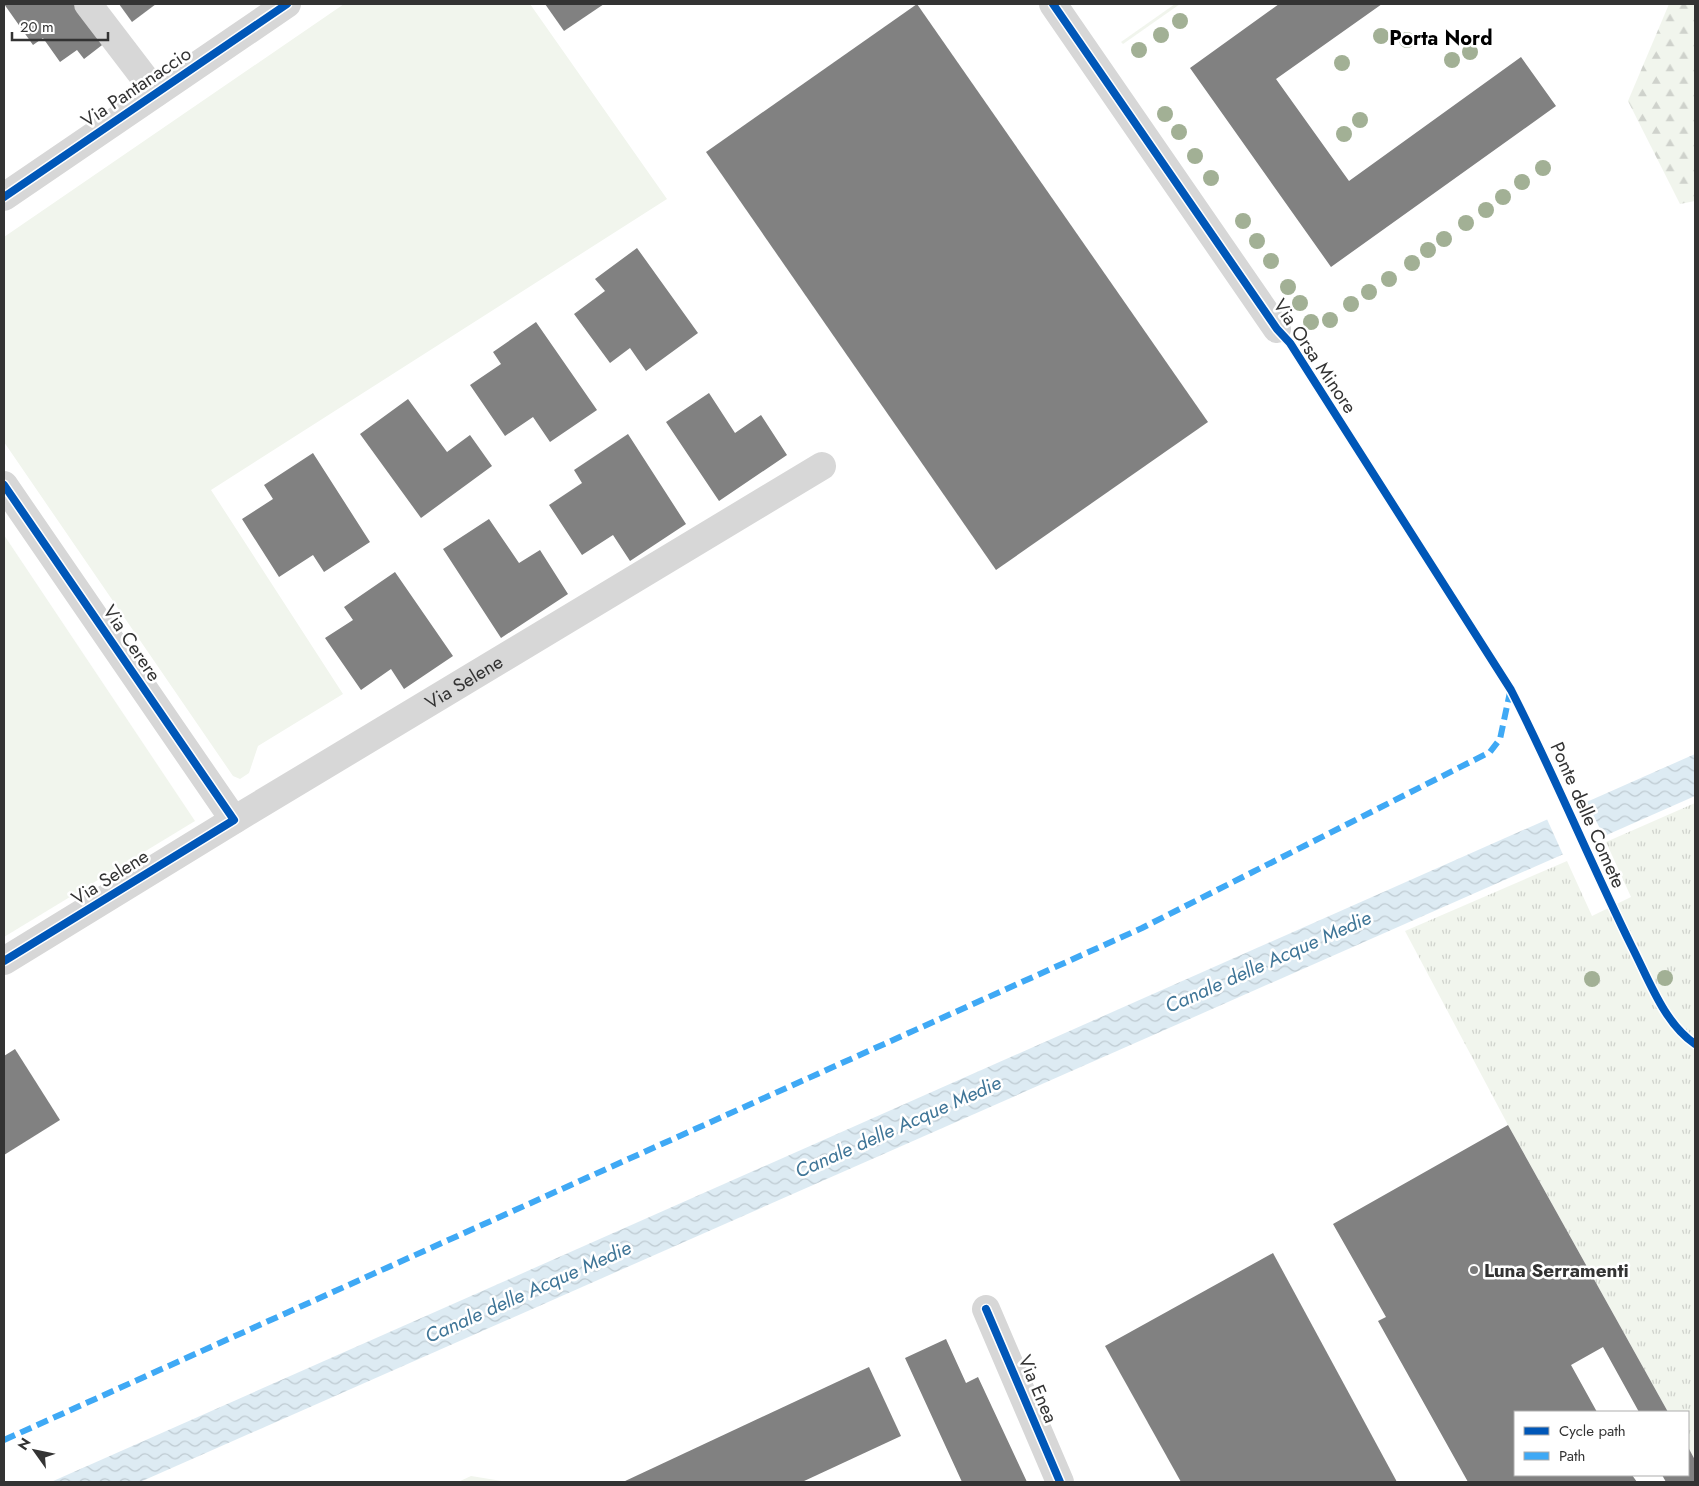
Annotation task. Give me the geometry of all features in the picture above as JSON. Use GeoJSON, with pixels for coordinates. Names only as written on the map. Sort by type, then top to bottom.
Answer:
{"type":"FeatureCollection","features":[{"type":"Feature","properties":{"kind":"street"},"geometry":{"type":"LineString","coordinates":[[88,4],[156,93]]}},
{"type":"Feature","properties":{"kind":"street","name":"Via Pantanaccio"},"geometry":{"type":"LineString","coordinates":[[4,197],[287,4]]}},
{"type":"Feature","properties":{"kind":"street","name":"Via Orsa Minore"},"geometry":{"type":"LineString","coordinates":[[1053,4],[1277,329]]}},
{"type":"Feature","properties":{"kind":"street","name":"Via Selene"},"geometry":{"type":"LineString","coordinates":[[4,961],[234,820],[822,466]]}},
{"type":"Feature","properties":{"kind":"street","name":"Via Cerere"},"geometry":{"type":"LineString","coordinates":[[4,485],[234,820]]}},
{"type":"Feature","properties":{"kind":"street","name":"Via Enea"},"geometry":{"type":"LineString","coordinates":[[986,1309],[1060,1482]]}},
{"type":"Feature","properties":{"kind":"green space"},"geometry":{"type":"Polygon","coordinates":[[[344,4],[530,4],[667,199],[211,490],[343,694],[258,746],[249,773],[240,779],[233,776],[4,442],[4,237],[344,4]]]}},
{"type":"Feature","properties":{"kind":"green space"},"geometry":{"type":"Polygon","coordinates":[[[1175,4],[1180,4],[1123,44],[1121,42],[1175,4]]]}},
{"type":"Feature","properties":{"kind":"green space"},"geometry":{"type":"Polygon","coordinates":[[[1669,4],[1695,4],[1695,201],[1680,204],[1628,101],[1669,4]]]}},
{"type":"Feature","properties":{"kind":"green space"},"geometry":{"type":"Polygon","coordinates":[[[4,535],[195,821],[4,937],[4,535]]]}},
{"type":"Feature","properties":{"kind":"green space"},"geometry":{"type":"Polygon","coordinates":[[[1695,803],[1695,1460],[1689,1449],[1689,1411],[1667,1411],[1508,1125],[1405,931],[1567,861],[1592,916],[1631,897],[1606,842],[1695,803]]]}},
{"type":"Feature","properties":{"kind":"green space"},"geometry":{"type":"Polygon","coordinates":[[[471,1476],[508,1482],[458,1482],[471,1476]]]}},
{"type":"Feature","properties":{"kind":"water","name":"Canale delle Acque Medie"},"geometry":{"type":"Polygon","coordinates":[[[1695,754],[1695,796],[140,1482],[51,1482],[1695,754]]]}},
{"type":"Feature","properties":{"kind":"pier"},"geometry":{"type":"Polygon","coordinates":[[[1586,800],[1605,839],[1564,857],[1546,817],[1586,800]]]}},
{"type":"Feature","properties":{"kind":"building"},"geometry":{"type":"Polygon","coordinates":[[[4,4],[79,4],[106,42],[84,59],[77,50],[60,62],[43,38],[33,45],[4,4]]]}},
{"type":"Feature","properties":{"kind":"building"},"geometry":{"type":"Polygon","coordinates":[[[119,4],[156,4],[132,22],[119,4]]]}},
{"type":"Feature","properties":{"kind":"building"},"geometry":{"type":"Polygon","coordinates":[[[545,4],[604,4],[564,31],[545,4]]]}},
{"type":"Feature","properties":{"kind":"building"},"geometry":{"type":"Polygon","coordinates":[[[917,4],[1208,422],[996,570],[706,152],[917,4]]]}},
{"type":"Feature","properties":{"kind":"building"},"geometry":{"type":"Polygon","coordinates":[[[1279,4],[1382,4],[1276,79],[1349,181],[1521,57],[1556,106],[1331,267],[1190,68],[1279,4]]]}},
{"type":"Feature","properties":{"kind":"building"},"geometry":{"type":"Polygon","coordinates":[[[637,248],[698,333],[646,371],[630,348],[610,363],[574,314],[605,291],[595,279],[637,248]]]}},
{"type":"Feature","properties":{"kind":"building"},"geometry":{"type":"Polygon","coordinates":[[[536,322],[597,410],[550,442],[533,417],[505,436],[470,385],[501,364],[493,352],[536,322]]]}},
{"type":"Feature","properties":{"kind":"building"},"geometry":{"type":"Polygon","coordinates":[[[709,393],[735,433],[761,415],[787,455],[719,501],[666,422],[709,393]]]}},
{"type":"Feature","properties":{"kind":"building"},"geometry":{"type":"Polygon","coordinates":[[[408,399],[447,452],[470,435],[492,466],[421,518],[360,434],[408,399]]]}},
{"type":"Feature","properties":{"kind":"building"},"geometry":{"type":"Polygon","coordinates":[[[628,434],[686,524],[630,561],[613,535],[582,555],[549,505],[582,483],[574,470],[628,434]]]}},
{"type":"Feature","properties":{"kind":"building"},"geometry":{"type":"Polygon","coordinates":[[[313,453],[370,542],[324,572],[313,555],[279,577],[242,519],[273,499],[264,485],[313,453]]]}},
{"type":"Feature","properties":{"kind":"building"},"geometry":{"type":"Polygon","coordinates":[[[489,519],[519,563],[540,550],[568,594],[501,638],[443,549],[489,519]]]}},
{"type":"Feature","properties":{"kind":"building"},"geometry":{"type":"Polygon","coordinates":[[[395,572],[453,656],[404,689],[391,669],[361,690],[325,638],[353,620],[344,607],[395,572]]]}},
{"type":"Feature","properties":{"kind":"building"},"geometry":{"type":"Polygon","coordinates":[[[15,1049],[60,1120],[4,1155],[4,1056],[15,1049]]]}},
{"type":"Feature","properties":{"kind":"building","name":"Luna Serramenti"},"geometry":{"type":"Polygon","coordinates":[[[1508,1125],[1667,1411],[1638,1411],[1603,1347],[1571,1365],[1596,1411],[1514,1411],[1514,1476],[1633,1476],[1637,1482],[1468,1482],[1378,1321],[1386,1317],[1333,1224],[1508,1125]]]}},
{"type":"Feature","properties":{"kind":"building"},"geometry":{"type":"Polygon","coordinates":[[[1273,1253],[1397,1482],[1181,1482],[1105,1346],[1273,1253]]]}},
{"type":"Feature","properties":{"kind":"building"},"geometry":{"type":"Polygon","coordinates":[[[946,1339],[966,1383],[978,1377],[1027,1482],[962,1482],[905,1358],[946,1339]]]}},
{"type":"Feature","properties":{"kind":"building"},"geometry":{"type":"Polygon","coordinates":[[[869,1367],[901,1436],[802,1482],[623,1482],[869,1367]]]}},
{"type":"Feature","properties":{"kind":"building"},"geometry":{"type":"Polygon","coordinates":[[[1689,1449],[1695,1460],[1695,1482],[1666,1482],[1663,1476],[1689,1476],[1689,1449]]]}},
{"type":"Feature","properties":{"kind":"marked path"},"geometry":{"type":"LineString","coordinates":[[4,1440],[1142,928],[1490,752],[1500,739],[1510,692]]}},
{"type":"Feature","properties":{"kind":"cycle path"},"geometry":{"type":"LineString","coordinates":[[4,197],[287,4]]}},
{"type":"Feature","properties":{"kind":"cycle path","name":"Ponte delle Comete"},"geometry":{"type":"LineString","coordinates":[[1053,4],[1277,329],[1290,343],[1511,690],[1651,987],[1674,1025],[1695,1044]]}},
{"type":"Feature","properties":{"kind":"cycle path"},"geometry":{"type":"LineString","coordinates":[[4,485],[234,820],[4,961]]}},
{"type":"Feature","properties":{"kind":"cycle path"},"geometry":{"type":"LineString","coordinates":[[986,1309],[1060,1482]]}},
{"type":"Feature","properties":{"kind":"place","name":"Luna Serramenti"},"geometry":{"type":"Point","coordinates":[1474,1270]}},
{"type":"Feature","properties":{"kind":"district","name":"Porta Nord"},"geometry":{"type":"Point","coordinates":[1441,38]}}]}
